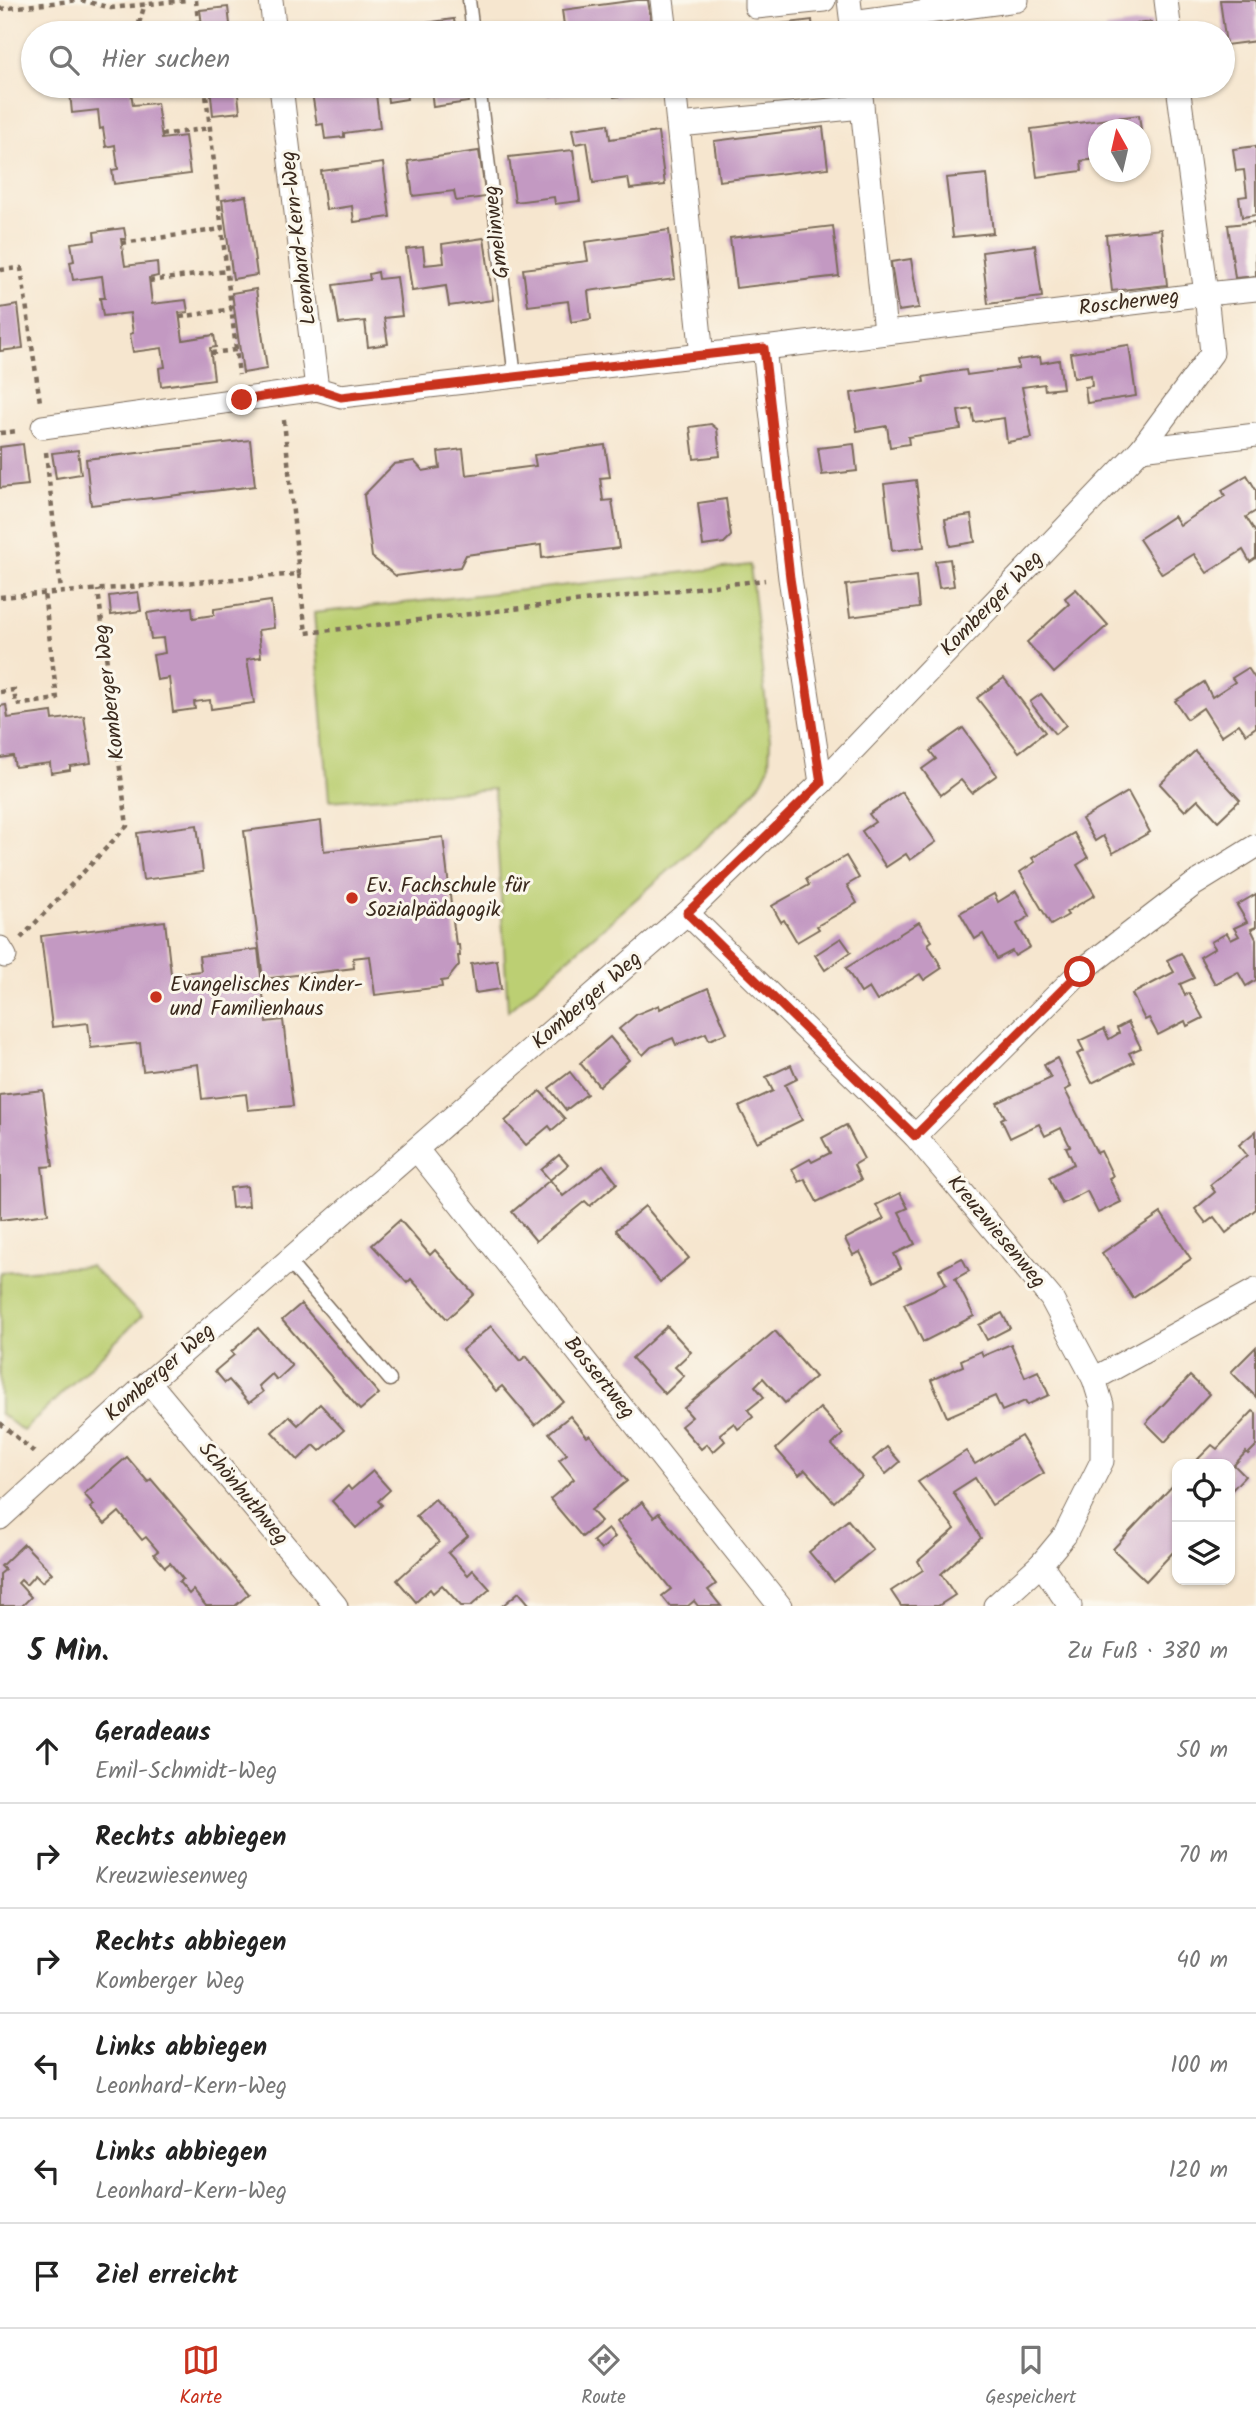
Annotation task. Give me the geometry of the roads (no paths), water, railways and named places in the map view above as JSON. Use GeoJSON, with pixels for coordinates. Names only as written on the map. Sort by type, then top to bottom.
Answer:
{"type":"FeatureCollection","features":[{"type":"Feature","properties":{"kind":"street"},"geometry":{"type":"LineString","coordinates":[[271,0],[274,21]]}},
{"type":"Feature","properties":{"kind":"street"},"geometry":{"type":"LineString","coordinates":[[662,0],[665,21]]}},
{"type":"Feature","properties":{"kind":"street"},"geometry":{"type":"LineString","coordinates":[[756,0],[757,7],[824,0]]}},
{"type":"Feature","properties":{"kind":"street"},"geometry":{"type":"LineString","coordinates":[[852,19],[1017,0]]}},
{"type":"Feature","properties":{"kind":"street"},"geometry":{"type":"LineString","coordinates":[[1166,0],[1169,21]]}},
{"type":"Feature","properties":{"kind":"street","name":"Leonhard-Kern-Weg"},"geometry":{"type":"LineString","coordinates":[[282,98],[317,389]]}},
{"type":"Feature","properties":{"kind":"street"},"geometry":{"type":"LineString","coordinates":[[676,98],[702,356]]}},
{"type":"Feature","properties":{"kind":"street"},"geometry":{"type":"LineString","coordinates":[[679,125],[777,115],[856,98]]}},
{"type":"Feature","properties":{"kind":"street"},"geometry":{"type":"LineString","coordinates":[[861,98],[886,332]]}},
{"type":"Feature","properties":{"kind":"street","name":"Roscherweg"},"geometry":{"type":"LineString","coordinates":[[764,348],[1206,294],[1180,98]]}},
{"type":"Feature","properties":{"kind":"street"},"geometry":{"type":"LineString","coordinates":[[1206,294],[1256,289]]}},
{"type":"Feature","properties":{"kind":"street","name":"Komberger Weg"},"geometry":{"type":"LineString","coordinates":[[0,1518],[149,1382],[687,913],[821,783],[1140,449],[1212,354],[1206,294]]}},
{"type":"Feature","properties":{"kind":"street"},"geometry":{"type":"LineString","coordinates":[[43,427],[317,389],[341,397],[764,348],[790,578],[821,783]]}},
{"type":"Feature","properties":{"kind":"street"},"geometry":{"type":"LineString","coordinates":[[1140,449],[1256,435]]}},
{"type":"Feature","properties":{"kind":"street"},"geometry":{"type":"LineString","coordinates":[[915,1136],[1080,972],[1193,885],[1256,846]]}},
{"type":"Feature","properties":{"kind":"street","name":"Kreuzwiesenweg"},"geometry":{"type":"LineString","coordinates":[[687,913],[915,1136],[1051,1298],[1094,1379],[1102,1405],[1102,1461],[1065,1535],[1041,1564],[995,1606]]}},
{"type":"Feature","properties":{"kind":"street","name":"Bossertweg"},"geometry":{"type":"LineString","coordinates":[[417,1150],[780,1606]]}},
{"type":"Feature","properties":{"kind":"street"},"geometry":{"type":"LineString","coordinates":[[1094,1379],[1256,1290]]}},
{"type":"Feature","properties":{"kind":"street","name":"Schönhuthweg"},"geometry":{"type":"LineString","coordinates":[[149,1382],[336,1606]]}},
{"type":"Feature","properties":{"kind":"street"},"geometry":{"type":"LineString","coordinates":[[1041,1564],[1070,1606]]}},
{"type":"Feature","properties":{"kind":"lane"},"geometry":{"type":"LineString","coordinates":[[469,0],[472,21]]}},
{"type":"Feature","properties":{"kind":"lane","name":"Gmelinweg"},"geometry":{"type":"LineString","coordinates":[[480,98],[515,377]]}},
{"type":"Feature","properties":{"kind":"lane"},"geometry":{"type":"LineString","coordinates":[[288,1261],[390,1380]]}},
{"type":"Feature","properties":{"kind":"place","name":"Ev. Fachschule für Sozialpädagogik"},"geometry":{"type":"Point","coordinates":[352,898]}},
{"type":"Feature","properties":{"kind":"place","name":"Evangelisches Kinder- und Familienhaus"},"geometry":{"type":"Point","coordinates":[156,997]}}]}
